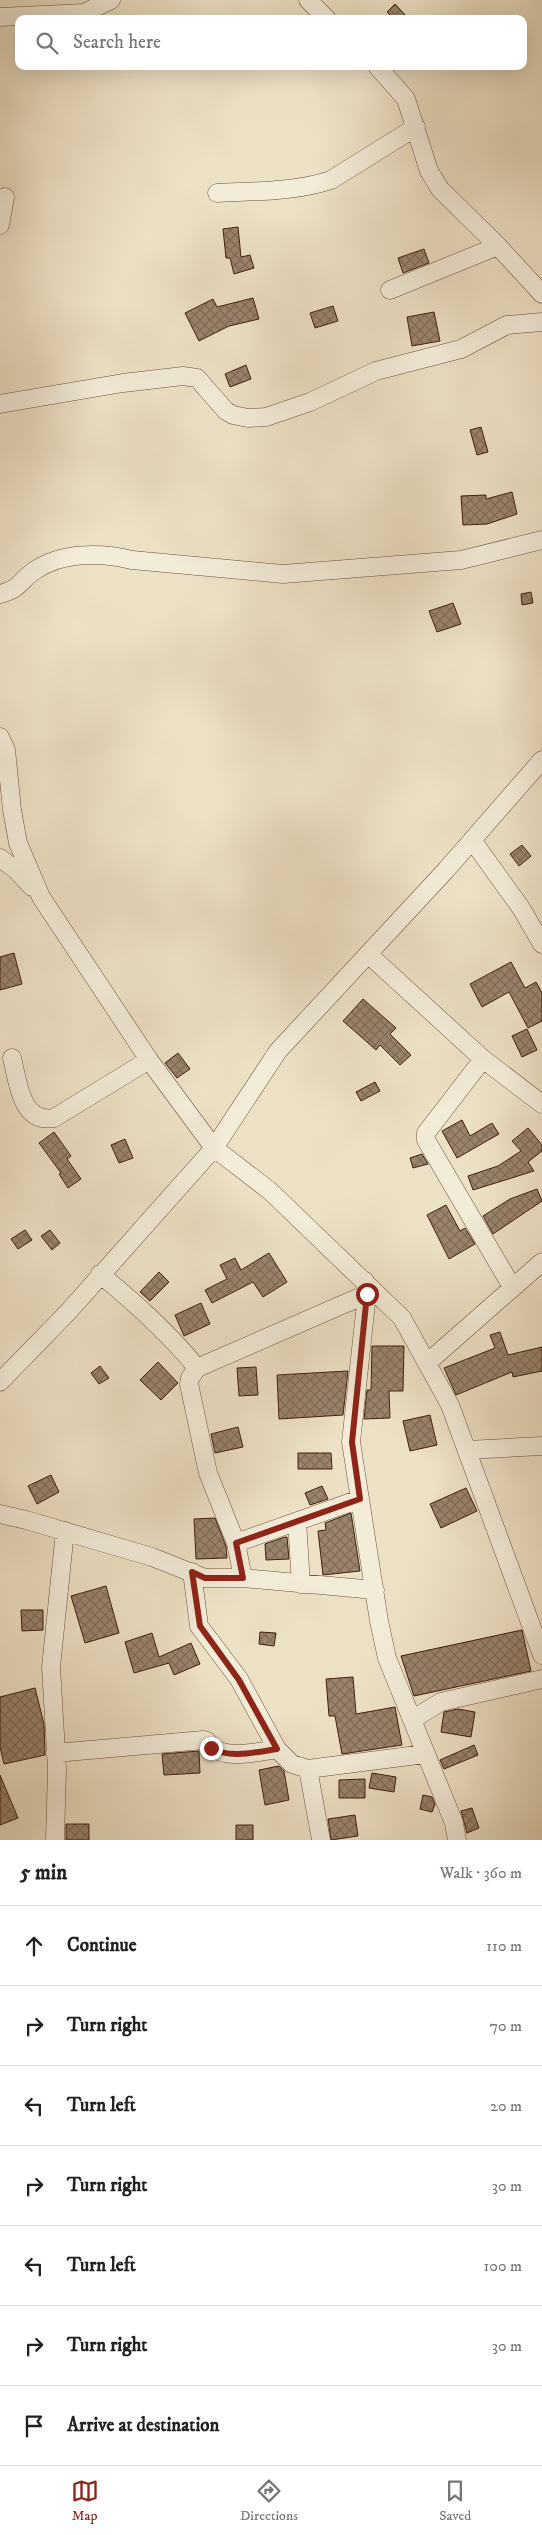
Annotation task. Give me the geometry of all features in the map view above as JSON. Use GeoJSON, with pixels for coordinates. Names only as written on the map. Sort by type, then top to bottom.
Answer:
{"type":"FeatureCollection","features":[{"type":"Feature","properties":{"kind":"street"},"geometry":{"type":"LineString","coordinates":[[42,15],[84,13],[111,0]]}},
{"type":"Feature","properties":{"kind":"street"},"geometry":{"type":"LineString","coordinates":[[308,0],[323,15]]}},
{"type":"Feature","properties":{"kind":"street"},"geometry":{"type":"LineString","coordinates":[[0,17],[15,16]]}},
{"type":"Feature","properties":{"kind":"street"},"geometry":{"type":"LineString","coordinates":[[381,70],[406,99],[429,171],[440,189],[498,246],[542,294]]}},
{"type":"Feature","properties":{"kind":"street"},"geometry":{"type":"LineString","coordinates":[[217,193],[278,190],[322,183],[331,180],[416,127]]}},
{"type":"Feature","properties":{"kind":"street"},"geometry":{"type":"LineString","coordinates":[[0,224],[5,197]]}},
{"type":"Feature","properties":{"kind":"street"},"geometry":{"type":"LineString","coordinates":[[390,290],[498,246]]}},
{"type":"Feature","properties":{"kind":"street"},"geometry":{"type":"LineString","coordinates":[[0,404],[123,383],[183,376],[196,378],[226,411],[233,415],[248,418],[266,417],[310,402],[376,371],[461,349],[507,326],[542,322]]}},
{"type":"Feature","properties":{"kind":"street"},"geometry":{"type":"LineString","coordinates":[[0,594],[19,587],[35,570],[55,561],[79,556],[114,555],[132,560],[283,574],[461,560],[542,540]]}},
{"type":"Feature","properties":{"kind":"street"},"geometry":{"type":"LineString","coordinates":[[0,737],[6,750],[12,810],[18,843],[41,897]]}},
{"type":"Feature","properties":{"kind":"street"},"geometry":{"type":"LineString","coordinates":[[0,1382],[34,1349],[214,1148],[278,1051],[472,840],[542,760]]}},
{"type":"Feature","properties":{"kind":"street"},"geometry":{"type":"LineString","coordinates":[[472,840],[521,908],[542,944]]}},
{"type":"Feature","properties":{"kind":"street"},"geometry":{"type":"LineString","coordinates":[[0,858],[16,870],[41,897],[149,1060],[214,1148],[270,1191],[366,1288],[402,1318],[450,1405],[542,1656]]}},
{"type":"Feature","properties":{"kind":"street"},"geometry":{"type":"LineString","coordinates":[[368,954],[483,1059],[542,1104]]}},
{"type":"Feature","properties":{"kind":"street"},"geometry":{"type":"LineString","coordinates":[[12,1058],[27,1107],[34,1116],[44,1120],[54,1118],[149,1060]]}},
{"type":"Feature","properties":{"kind":"street"},"geometry":{"type":"LineString","coordinates":[[483,1059],[426,1133],[426,1140],[512,1287]]}},
{"type":"Feature","properties":{"kind":"street"},"geometry":{"type":"LineString","coordinates":[[427,1363],[542,1262]]}},
{"type":"Feature","properties":{"kind":"street"},"geometry":{"type":"LineString","coordinates":[[100,1274],[181,1348],[197,1368]]}},
{"type":"Feature","properties":{"kind":"street"},"geometry":{"type":"LineString","coordinates":[[243,1578],[236,1543],[208,1473],[189,1384],[190,1378],[197,1368],[366,1288]]}},
{"type":"Feature","properties":{"kind":"street"},"geometry":{"type":"LineString","coordinates":[[366,1288],[352,1442],[378,1621],[387,1658],[454,1823],[457,1840]]}},
{"type":"Feature","properties":{"kind":"street"},"geometry":{"type":"LineString","coordinates":[[467,1450],[542,1446]]}},
{"type":"Feature","properties":{"kind":"street"},"geometry":{"type":"LineString","coordinates":[[236,1543],[360,1499]]}},
{"type":"Feature","properties":{"kind":"street"},"geometry":{"type":"LineString","coordinates":[[0,1514],[152,1557],[205,1578],[243,1578],[375,1590]]}},
{"type":"Feature","properties":{"kind":"street"},"geometry":{"type":"LineString","coordinates":[[297,1521],[301,1584]]}},
{"type":"Feature","properties":{"kind":"street"},"geometry":{"type":"LineString","coordinates":[[55,1840],[57,1769],[51,1667],[65,1531]]}},
{"type":"Feature","properties":{"kind":"street"},"geometry":{"type":"LineString","coordinates":[[192,1572],[200,1626],[239,1680],[277,1749],[292,1764],[308,1769],[425,1754]]}},
{"type":"Feature","properties":{"kind":"street"},"geometry":{"type":"LineString","coordinates":[[413,1719],[441,1702],[542,1679]]}},
{"type":"Feature","properties":{"kind":"street"},"geometry":{"type":"LineString","coordinates":[[55,1753],[204,1740],[207,1741],[211,1748],[220,1753],[247,1753],[277,1749]]}},
{"type":"Feature","properties":{"kind":"street"},"geometry":{"type":"LineString","coordinates":[[308,1769],[321,1840]]}},
{"type":"Feature","properties":{"kind":"building"},"geometry":{"type":"Polygon","coordinates":[[[395,4],[405,15],[390,15],[387,12],[395,4]]]}},
{"type":"Feature","properties":{"kind":"building"},"geometry":{"type":"Polygon","coordinates":[[[238,227],[241,257],[250,255],[254,268],[234,274],[230,258],[226,258],[223,229],[238,227]]]}},
{"type":"Feature","properties":{"kind":"building"},"geometry":{"type":"Polygon","coordinates":[[[424,249],[429,263],[403,273],[398,258],[424,249]]]}},
{"type":"Feature","properties":{"kind":"building"},"geometry":{"type":"Polygon","coordinates":[[[253,298],[259,319],[229,326],[199,341],[185,313],[213,299],[217,307],[253,298]]]}},
{"type":"Feature","properties":{"kind":"building"},"geometry":{"type":"Polygon","coordinates":[[[333,306],[338,321],[315,328],[310,313],[333,306]]]}},
{"type":"Feature","properties":{"kind":"building"},"geometry":{"type":"Polygon","coordinates":[[[434,312],[440,341],[412,346],[407,317],[434,312]]]}},
{"type":"Feature","properties":{"kind":"building"},"geometry":{"type":"Polygon","coordinates":[[[246,365],[251,379],[230,387],[225,374],[246,365]]]}},
{"type":"Feature","properties":{"kind":"building"},"geometry":{"type":"Polygon","coordinates":[[[481,427],[488,452],[477,455],[470,430],[481,427]]]}},
{"type":"Feature","properties":{"kind":"building"},"geometry":{"type":"Polygon","coordinates":[[[512,492],[517,514],[487,524],[463,525],[461,496],[486,495],[486,499],[512,492]]]}},
{"type":"Feature","properties":{"kind":"building"},"geometry":{"type":"Polygon","coordinates":[[[531,592],[533,603],[522,605],[521,594],[531,592]]]}},
{"type":"Feature","properties":{"kind":"building"},"geometry":{"type":"Polygon","coordinates":[[[453,603],[461,624],[437,632],[429,611],[453,603]]]}},
{"type":"Feature","properties":{"kind":"building"},"geometry":{"type":"Polygon","coordinates":[[[522,845],[531,856],[519,866],[510,854],[522,845]]]}},
{"type":"Feature","properties":{"kind":"building"},"geometry":{"type":"Polygon","coordinates":[[[14,953],[22,984],[0,990],[0,957],[14,953]]]}},
{"type":"Feature","properties":{"kind":"building"},"geometry":{"type":"Polygon","coordinates":[[[511,962],[525,988],[536,982],[542,993],[542,1021],[528,1028],[509,992],[482,1007],[470,984],[511,962]]]}},
{"type":"Feature","properties":{"kind":"building"},"geometry":{"type":"Polygon","coordinates":[[[363,999],[396,1028],[390,1034],[411,1055],[400,1065],[380,1045],[376,1050],[343,1021],[363,999]]]}},
{"type":"Feature","properties":{"kind":"building"},"geometry":{"type":"Polygon","coordinates":[[[527,1029],[537,1050],[522,1057],[512,1036],[527,1029]]]}},
{"type":"Feature","properties":{"kind":"building"},"geometry":{"type":"Polygon","coordinates":[[[178,1053],[190,1069],[177,1078],[165,1063],[178,1053]]]}},
{"type":"Feature","properties":{"kind":"building"},"geometry":{"type":"Polygon","coordinates":[[[375,1082],[380,1091],[361,1101],[356,1092],[375,1082]]]}},
{"type":"Feature","properties":{"kind":"building"},"geometry":{"type":"Polygon","coordinates":[[[462,1120],[470,1136],[492,1123],[499,1134],[457,1158],[442,1131],[462,1120]]]}},
{"type":"Feature","properties":{"kind":"building"},"geometry":{"type":"Polygon","coordinates":[[[528,1128],[542,1145],[542,1151],[528,1162],[534,1171],[473,1190],[468,1176],[498,1166],[521,1151],[512,1141],[528,1128]]]}},
{"type":"Feature","properties":{"kind":"building"},"geometry":{"type":"Polygon","coordinates":[[[54,1132],[71,1156],[67,1159],[81,1179],[68,1188],[59,1174],[61,1173],[39,1143],[54,1132]]]}},
{"type":"Feature","properties":{"kind":"building"},"geometry":{"type":"Polygon","coordinates":[[[125,1139],[133,1158],[119,1163],[111,1145],[125,1139]]]}},
{"type":"Feature","properties":{"kind":"building"},"geometry":{"type":"Polygon","coordinates":[[[422,1154],[428,1164],[413,1168],[410,1158],[422,1154]]]}},
{"type":"Feature","properties":{"kind":"building"},"geometry":{"type":"Polygon","coordinates":[[[537,1189],[542,1201],[493,1234],[483,1216],[510,1199],[537,1189]]]}},
{"type":"Feature","properties":{"kind":"building"},"geometry":{"type":"Polygon","coordinates":[[[446,1205],[460,1231],[465,1228],[475,1244],[449,1259],[427,1215],[446,1205]]]}},
{"type":"Feature","properties":{"kind":"building"},"geometry":{"type":"Polygon","coordinates":[[[25,1230],[32,1240],[18,1249],[11,1239],[25,1230]]]}},
{"type":"Feature","properties":{"kind":"building"},"geometry":{"type":"Polygon","coordinates":[[[50,1230],[60,1243],[52,1250],[41,1236],[50,1230]]]}},
{"type":"Feature","properties":{"kind":"building"},"geometry":{"type":"Polygon","coordinates":[[[269,1253],[287,1282],[263,1297],[253,1282],[212,1303],[205,1290],[227,1279],[220,1265],[235,1258],[241,1270],[269,1253]]]}},
{"type":"Feature","properties":{"kind":"building"},"geometry":{"type":"Polygon","coordinates":[[[159,1272],[169,1282],[150,1301],[140,1292],[159,1272]]]}},
{"type":"Feature","properties":{"kind":"building"},"geometry":{"type":"Polygon","coordinates":[[[201,1303],[210,1324],[184,1336],[175,1315],[201,1303]]]}},
{"type":"Feature","properties":{"kind":"building"},"geometry":{"type":"Polygon","coordinates":[[[500,1332],[508,1355],[542,1347],[542,1371],[513,1377],[512,1372],[456,1395],[444,1368],[495,1348],[490,1335],[500,1332]]]}},
{"type":"Feature","properties":{"kind":"building"},"geometry":{"type":"Polygon","coordinates":[[[372,1346],[404,1346],[403,1391],[389,1391],[390,1418],[364,1419],[367,1390],[371,1390],[372,1346]]]}},
{"type":"Feature","properties":{"kind":"building"},"geometry":{"type":"Polygon","coordinates":[[[158,1362],[178,1383],[161,1400],[140,1380],[158,1362]]]}},
{"type":"Feature","properties":{"kind":"building"},"geometry":{"type":"Polygon","coordinates":[[[100,1366],[109,1378],[99,1384],[91,1373],[100,1366]]]}},
{"type":"Feature","properties":{"kind":"building"},"geometry":{"type":"Polygon","coordinates":[[[256,1367],[258,1395],[239,1396],[237,1368],[256,1367]]]}},
{"type":"Feature","properties":{"kind":"building"},"geometry":{"type":"Polygon","coordinates":[[[348,1371],[343,1415],[279,1419],[277,1375],[348,1371]]]}},
{"type":"Feature","properties":{"kind":"building"},"geometry":{"type":"Polygon","coordinates":[[[430,1415],[437,1445],[410,1451],[403,1421],[430,1415]]]}},
{"type":"Feature","properties":{"kind":"building"},"geometry":{"type":"Polygon","coordinates":[[[238,1427],[243,1447],[215,1453],[211,1434],[238,1427]]]}},
{"type":"Feature","properties":{"kind":"building"},"geometry":{"type":"Polygon","coordinates":[[[298,1453],[331,1453],[332,1469],[298,1469],[298,1453]]]}},
{"type":"Feature","properties":{"kind":"building"},"geometry":{"type":"Polygon","coordinates":[[[51,1475],[59,1492],[37,1504],[28,1486],[51,1475]]]}},
{"type":"Feature","properties":{"kind":"building"},"geometry":{"type":"Polygon","coordinates":[[[322,1486],[328,1499],[310,1505],[305,1493],[322,1486]]]}},
{"type":"Feature","properties":{"kind":"building"},"geometry":{"type":"Polygon","coordinates":[[[466,1488],[477,1511],[441,1528],[430,1504],[466,1488]]]}},
{"type":"Feature","properties":{"kind":"building"},"geometry":{"type":"Polygon","coordinates":[[[351,1513],[360,1571],[323,1575],[318,1531],[326,1530],[325,1523],[351,1513]]]}},
{"type":"Feature","properties":{"kind":"building"},"geometry":{"type":"Polygon","coordinates":[[[215,1518],[226,1546],[227,1558],[196,1559],[194,1519],[215,1518]]]}},
{"type":"Feature","properties":{"kind":"building"},"geometry":{"type":"Polygon","coordinates":[[[287,1537],[289,1559],[266,1560],[265,1544],[287,1537]]]}},
{"type":"Feature","properties":{"kind":"building"},"geometry":{"type":"Polygon","coordinates":[[[106,1586],[119,1633],[85,1643],[71,1596],[106,1586]]]}},
{"type":"Feature","properties":{"kind":"building"},"geometry":{"type":"Polygon","coordinates":[[[21,1610],[43,1610],[43,1630],[22,1631],[21,1610]]]}},
{"type":"Feature","properties":{"kind":"building"},"geometry":{"type":"Polygon","coordinates":[[[522,1630],[531,1671],[414,1696],[401,1656],[522,1630]]]}},
{"type":"Feature","properties":{"kind":"building"},"geometry":{"type":"Polygon","coordinates":[[[260,1632],[276,1633],[274,1646],[259,1644],[260,1632]]]}},
{"type":"Feature","properties":{"kind":"building"},"geometry":{"type":"Polygon","coordinates":[[[152,1633],[159,1657],[191,1643],[200,1664],[174,1675],[169,1663],[134,1673],[125,1642],[152,1633]]]}},
{"type":"Feature","properties":{"kind":"building"},"geometry":{"type":"Polygon","coordinates":[[[353,1677],[356,1714],[395,1707],[402,1745],[342,1754],[335,1716],[329,1716],[326,1679],[353,1677]]]}},
{"type":"Feature","properties":{"kind":"building"},"geometry":{"type":"Polygon","coordinates":[[[35,1688],[44,1724],[45,1755],[4,1764],[0,1747],[0,1697],[35,1688]]]}},
{"type":"Feature","properties":{"kind":"building"},"geometry":{"type":"Polygon","coordinates":[[[458,1709],[475,1712],[471,1737],[441,1732],[444,1712],[458,1709]]]}},
{"type":"Feature","properties":{"kind":"building"},"geometry":{"type":"Polygon","coordinates":[[[474,1745],[478,1755],[444,1769],[440,1760],[474,1745]]]}},
{"type":"Feature","properties":{"kind":"building"},"geometry":{"type":"Polygon","coordinates":[[[199,1751],[200,1773],[164,1775],[162,1754],[199,1751]]]}},
{"type":"Feature","properties":{"kind":"building"},"geometry":{"type":"Polygon","coordinates":[[[279,1766],[284,1771],[289,1800],[265,1805],[259,1770],[279,1766]]]}},
{"type":"Feature","properties":{"kind":"building"},"geometry":{"type":"Polygon","coordinates":[[[372,1773],[396,1777],[394,1792],[369,1788],[372,1773]]]}},
{"type":"Feature","properties":{"kind":"building"},"geometry":{"type":"Polygon","coordinates":[[[0,1775],[18,1818],[0,1825],[0,1775]]]}},
{"type":"Feature","properties":{"kind":"building"},"geometry":{"type":"Polygon","coordinates":[[[365,1779],[365,1798],[339,1798],[339,1780],[365,1779]]]}},
{"type":"Feature","properties":{"kind":"building"},"geometry":{"type":"Polygon","coordinates":[[[423,1795],[432,1797],[435,1804],[432,1812],[420,1809],[423,1795]]]}},
{"type":"Feature","properties":{"kind":"building"},"geometry":{"type":"Polygon","coordinates":[[[472,1808],[479,1828],[467,1833],[461,1811],[472,1808]]]}},
{"type":"Feature","properties":{"kind":"building"},"geometry":{"type":"Polygon","coordinates":[[[355,1815],[358,1836],[331,1840],[328,1819],[355,1815]]]}},
{"type":"Feature","properties":{"kind":"building"},"geometry":{"type":"Polygon","coordinates":[[[66,1824],[89,1824],[89,1840],[66,1840],[66,1824]]]}},
{"type":"Feature","properties":{"kind":"building"},"geometry":{"type":"Polygon","coordinates":[[[236,1825],[253,1825],[253,1840],[236,1840],[236,1825]]]}},
{"type":"Feature","properties":{"kind":"route"},"geometry":{"type":"LineString","coordinates":[[211,1748],[220,1753],[247,1753],[277,1749],[239,1680],[200,1626],[192,1572],[205,1578],[243,1578],[236,1543],[360,1499],[353,1460],[352,1418],[367,1294]]}}]}
